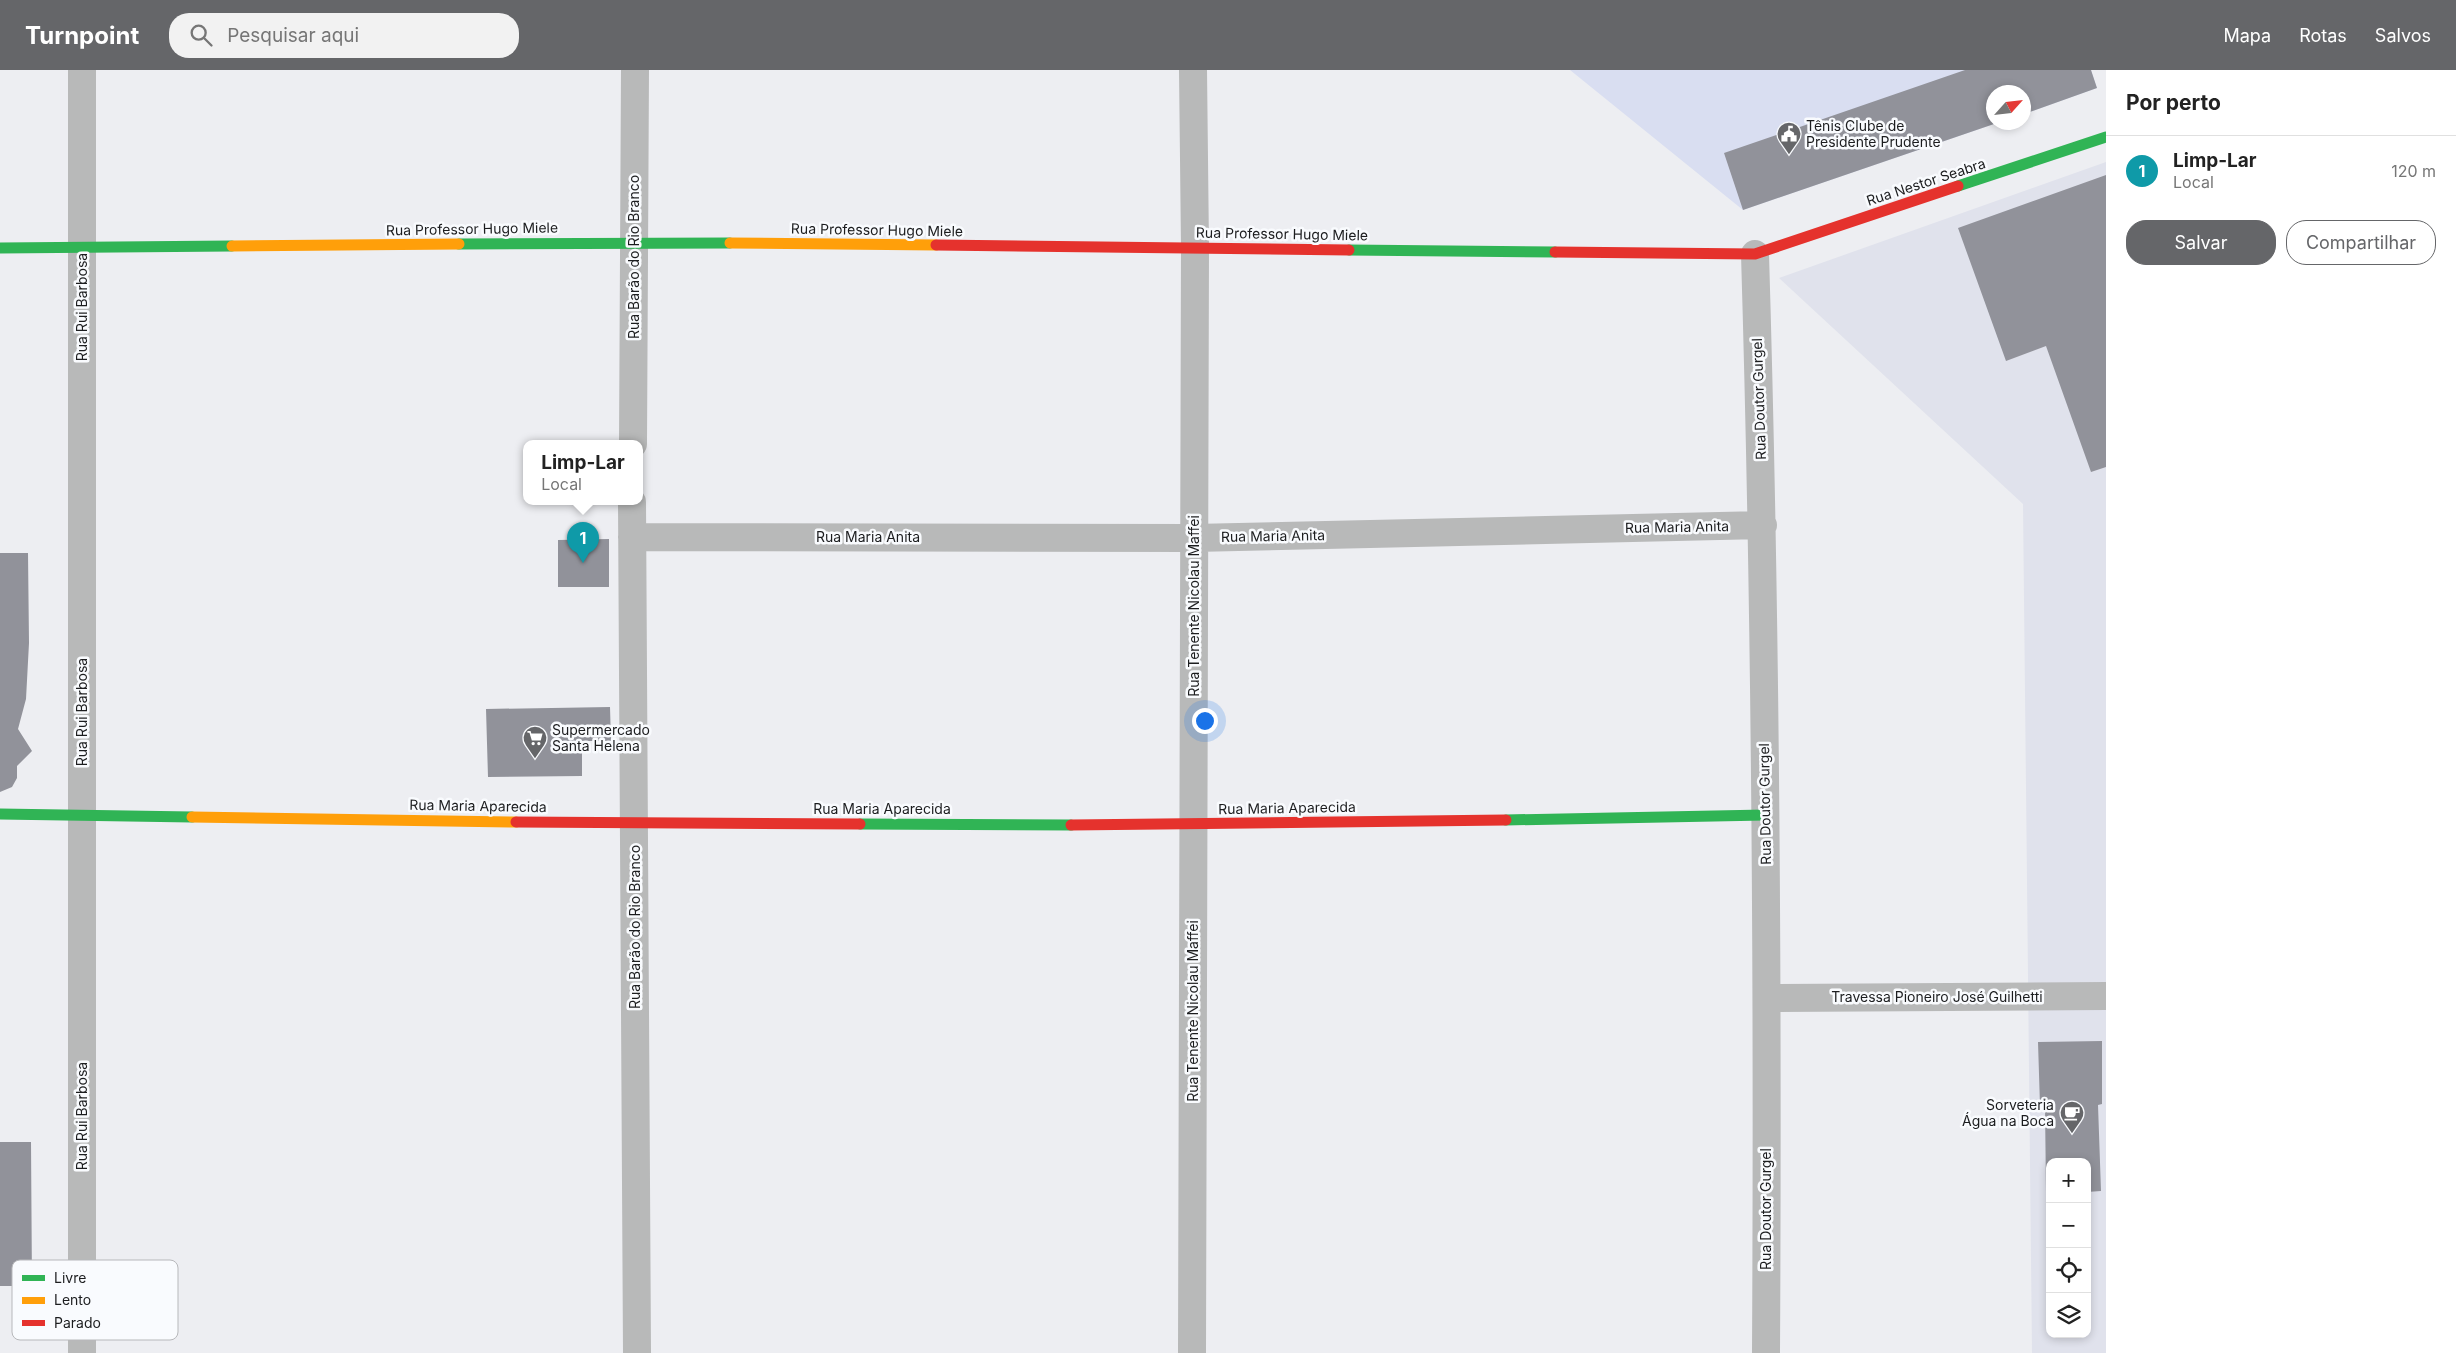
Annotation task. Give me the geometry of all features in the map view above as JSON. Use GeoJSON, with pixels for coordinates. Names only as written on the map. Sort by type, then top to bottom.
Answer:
{"type":"FeatureCollection","features":[{"type":"Feature","properties":{"kind":"street","name":"Rua Rui Barbosa"},"geometry":{"type":"LineString","coordinates":[[82,70],[82,1260]]}},
{"type":"Feature","properties":{"kind":"street","name":"Rua Barão do Rio Branco"},"geometry":{"type":"LineString","coordinates":[[633,440],[635,70]]}},
{"type":"Feature","properties":{"kind":"street","name":"Rua Tenente Nicolau Maffei"},"geometry":{"type":"LineString","coordinates":[[1192,1353],[1196,248],[1194,70]]}},
{"type":"Feature","properties":{"kind":"street","name":"Rua Nestor Seabra"},"geometry":{"type":"LineString","coordinates":[[1755,254],[2106,137]]}},
{"type":"Feature","properties":{"kind":"street","name":"Rua Professor Hugo Miele"},"geometry":{"type":"LineString","coordinates":[[0,248],[634,242],[1755,254]]}},
{"type":"Feature","properties":{"kind":"street","name":"Rua Doutor Gurgel"},"geometry":{"type":"LineString","coordinates":[[1755,254],[1763,525],[1768,998],[1766,1353]]}},
{"type":"Feature","properties":{"kind":"street","name":"Rua Barão do Rio Branco"},"geometry":{"type":"LineString","coordinates":[[632,505],[638,1353]]}},
{"type":"Feature","properties":{"kind":"street","name":"Rua Maria Anita"},"geometry":{"type":"LineString","coordinates":[[632,537],[1194,538],[1763,525]]}},
{"type":"Feature","properties":{"kind":"street","name":"Rua Maria Aparecida"},"geometry":{"type":"LineString","coordinates":[[0,814],[634,824],[1193,825],[1765,815]]}},
{"type":"Feature","properties":{"kind":"street","name":"Travessa Pioneiro José Guilhetti"},"geometry":{"type":"LineString","coordinates":[[1768,998],[2106,996]]}},
{"type":"Feature","properties":{"kind":"street","name":"Rua Rui Barbosa"},"geometry":{"type":"LineString","coordinates":[[82,1340],[82,1353]]}},
{"type":"Feature","properties":{"kind":"shaded area","name":"Tênis Clube de Presidente Prudente"},"geometry":{"type":"Polygon","coordinates":[[[1570,70],[2091,70],[2097,88],[2031,112],[2031,85],[1986,85],[1986,127],[1743,210],[1570,70]]]}},
{"type":"Feature","properties":{"kind":"shaded area"},"geometry":{"type":"Polygon","coordinates":[[[2106,162],[2106,1353],[2032,1353],[2023,504],[1779,278],[2106,162]]]}},
{"type":"Feature","properties":{"kind":"building"},"geometry":{"type":"Polygon","coordinates":[[[1965,70],[2091,70],[2097,88],[2031,112],[2031,85],[1986,85],[1986,127],[1743,210],[1724,153],[1965,70]]]}},
{"type":"Feature","properties":{"kind":"building"},"geometry":{"type":"Polygon","coordinates":[[[2106,175],[2106,467],[2091,472],[2046,346],[2006,361],[1958,228],[2106,175]]]}},
{"type":"Feature","properties":{"kind":"building"},"geometry":{"type":"Polygon","coordinates":[[[609,539],[609,587],[558,587],[558,540],[609,539]]]}},
{"type":"Feature","properties":{"kind":"building"},"geometry":{"type":"Polygon","coordinates":[[[0,553],[28,553],[29,643],[26,699],[18,729],[32,751],[17,766],[17,778],[12,787],[0,792],[0,553]]]}},
{"type":"Feature","properties":{"kind":"building","name":"Supermercado Santa Helena"},"geometry":{"type":"Polygon","coordinates":[[[610,707],[611,741],[582,741],[582,776],[488,777],[486,709],[610,707]]]}},
{"type":"Feature","properties":{"kind":"building","name":"Sorveteria Água na Boca"},"geometry":{"type":"Polygon","coordinates":[[[2102,1041],[2102,1104],[2098,1105],[2101,1191],[2091,1192],[2091,1158],[2046,1158],[2046,1192],[2045,1106],[2040,1106],[2038,1042],[2102,1041]]]}},
{"type":"Feature","properties":{"kind":"building"},"geometry":{"type":"Polygon","coordinates":[[[0,1142],[31,1142],[32,1260],[12,1260],[12,1286],[0,1286],[0,1142]]]}},
{"type":"Feature","properties":{"kind":"traffic: fast"},"geometry":{"type":"LineString","coordinates":[[1958,186],[2106,137]]}},
{"type":"Feature","properties":{"kind":"traffic: fast"},"geometry":{"type":"LineString","coordinates":[[459,244],[730,243]]}},
{"type":"Feature","properties":{"kind":"traffic: fast"},"geometry":{"type":"LineString","coordinates":[[0,248],[232,246]]}},
{"type":"Feature","properties":{"kind":"traffic: fast"},"geometry":{"type":"LineString","coordinates":[[1349,250],[1555,252]]}},
{"type":"Feature","properties":{"kind":"traffic: fast"},"geometry":{"type":"LineString","coordinates":[[0,814],[192,817]]}},
{"type":"Feature","properties":{"kind":"traffic: fast"},"geometry":{"type":"LineString","coordinates":[[1506,820],[1765,815]]}},
{"type":"Feature","properties":{"kind":"traffic: fast"},"geometry":{"type":"LineString","coordinates":[[860,824],[1071,825]]}},
{"type":"Feature","properties":{"kind":"traffic: slow"},"geometry":{"type":"LineString","coordinates":[[730,243],[936,245]]}},
{"type":"Feature","properties":{"kind":"traffic: slow"},"geometry":{"type":"LineString","coordinates":[[232,246],[459,244]]}},
{"type":"Feature","properties":{"kind":"traffic: slow"},"geometry":{"type":"LineString","coordinates":[[192,817],[516,822]]}},
{"type":"Feature","properties":{"kind":"traffic: jam"},"geometry":{"type":"LineString","coordinates":[[1555,252],[1755,254],[1958,186]]}},
{"type":"Feature","properties":{"kind":"traffic: jam"},"geometry":{"type":"LineString","coordinates":[[936,245],[1349,250]]}},
{"type":"Feature","properties":{"kind":"traffic: jam"},"geometry":{"type":"LineString","coordinates":[[1071,825],[1506,820]]}},
{"type":"Feature","properties":{"kind":"traffic: jam"},"geometry":{"type":"LineString","coordinates":[[516,822],[860,824]]}},
{"type":"Feature","properties":{"kind":"place","name":"Tênis Clube de Presidente Prudente"},"geometry":{"type":"Point","coordinates":[1789,155]}},
{"type":"Feature","properties":{"kind":"place","name":"Limp-Lar"},"geometry":{"type":"Point","coordinates":[583,563]}},
{"type":"Feature","properties":{"kind":"place","name":"Supermercado Santa Helena"},"geometry":{"type":"Point","coordinates":[535,759]}},
{"type":"Feature","properties":{"kind":"place","name":"Sorveteria Água na Boca"},"geometry":{"type":"Point","coordinates":[2072,1134]}}]}
